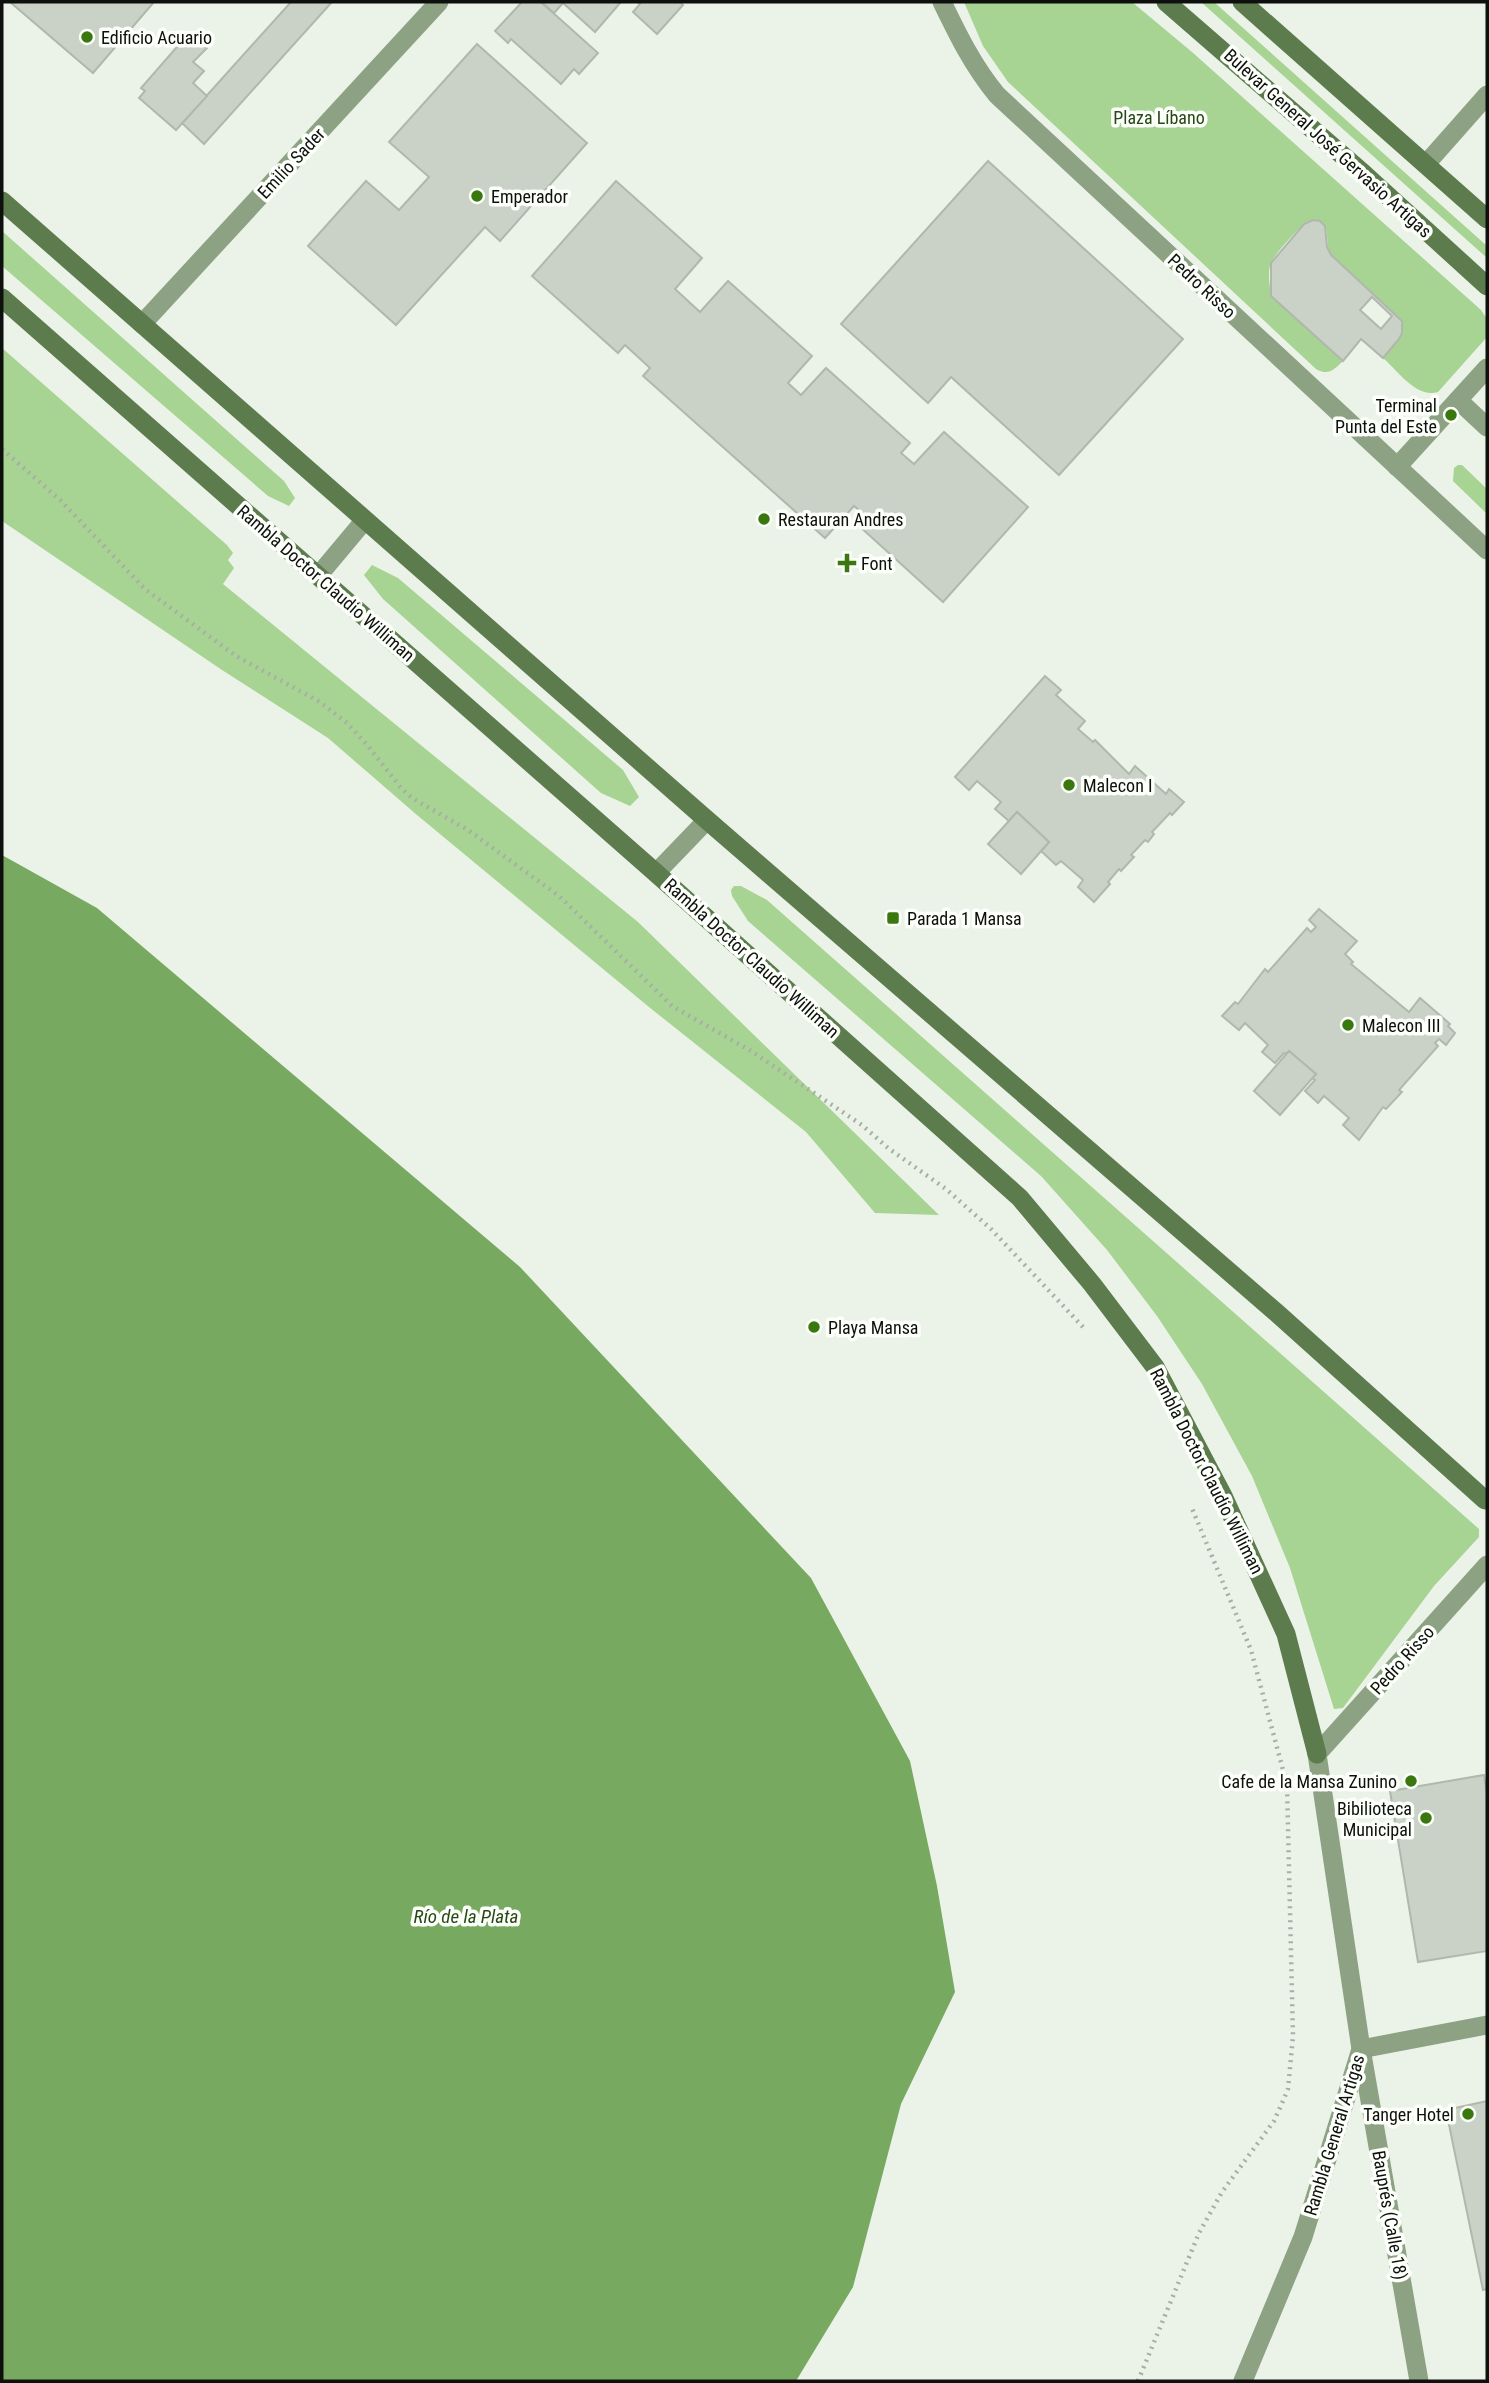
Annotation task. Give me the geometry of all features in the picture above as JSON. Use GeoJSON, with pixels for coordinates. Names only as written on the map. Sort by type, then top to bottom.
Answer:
{"type":"FeatureCollection","features":[{"type":"Feature","properties":{"kind":"main road","name":"Bulevar General José Gervasio Artigas"},"geometry":{"type":"LineString","coordinates":[[1166,2],[1354,165],[1487,286]]}},
{"type":"Feature","properties":{"kind":"main road"},"geometry":{"type":"LineString","coordinates":[[1242,2],[1259,11],[1487,219]]}},
{"type":"Feature","properties":{"kind":"main road"},"geometry":{"type":"LineString","coordinates":[[2,201],[364,521],[1278,1314],[1486,1501]]}},
{"type":"Feature","properties":{"kind":"main road","name":"Rambla Doctor Claudio Williman"},"geometry":{"type":"LineString","coordinates":[[2,298],[656,873],[1020,1198],[1092,1284],[1155,1367],[1223,1496],[1286,1634],[1317,1754]]}},
{"type":"Feature","properties":{"kind":"street","name":"Emilio Sader"},"geometry":{"type":"LineString","coordinates":[[142,324],[439,2]]}},
{"type":"Feature","properties":{"kind":"street","name":"Pedro Risso"},"geometry":{"type":"LineString","coordinates":[[942,2],[967,53],[997,95],[1487,550]]}},
{"type":"Feature","properties":{"kind":"street"},"geometry":{"type":"LineString","coordinates":[[1426,164],[1487,95]]}},
{"type":"Feature","properties":{"kind":"street"},"geometry":{"type":"LineString","coordinates":[[1397,467],[1487,368]]}},
{"type":"Feature","properties":{"kind":"street"},"geometry":{"type":"LineString","coordinates":[[1458,400],[1487,426]]}},
{"type":"Feature","properties":{"kind":"street"},"geometry":{"type":"LineString","coordinates":[[317,576],[364,521]]}},
{"type":"Feature","properties":{"kind":"street"},"geometry":{"type":"LineString","coordinates":[[656,873],[707,820]]}},
{"type":"Feature","properties":{"kind":"street","name":"Pedro Risso"},"geometry":{"type":"LineString","coordinates":[[1317,1754],[1487,1565]]}},
{"type":"Feature","properties":{"kind":"street","name":"Rambla General Artigas"},"geometry":{"type":"LineString","coordinates":[[1243,2381],[1303,2237],[1361,2049],[1317,1754]]}},
{"type":"Feature","properties":{"kind":"street"},"geometry":{"type":"LineString","coordinates":[[1361,2049],[1487,2025]]}},
{"type":"Feature","properties":{"kind":"street","name":"Bauprés (Calle 18)"},"geometry":{"type":"LineString","coordinates":[[1361,2049],[1419,2381]]}},
{"type":"Feature","properties":{"kind":"path"},"geometry":{"type":"LineString","coordinates":[[2,449],[61,500],[145,589],[236,656],[332,711],[368,746],[412,798],[468,830],[559,896],[672,1006],[751,1051],[862,1125],[888,1148],[946,1189],[991,1229],[1089,1334]]}},
{"type":"Feature","properties":{"kind":"path"},"geometry":{"type":"LineString","coordinates":[[1138,2381],[1199,2233],[1222,2192],[1274,2121],[1283,2101],[1288,2089],[1293,2036],[1287,1785],[1251,1650],[1191,1505]]}},
{"type":"Feature","properties":{"kind":"green space","name":"Plaza Líbano"},"geometry":{"type":"Polygon","coordinates":[[[964,2],[1132,2],[1192,52],[1481,310],[1487,319],[1487,337],[1438,392],[1430,393],[1415,388],[1383,358],[1400,336],[1402,320],[1331,255],[1325,226],[1320,221],[1311,220],[1299,229],[1277,254],[1271,263],[1269,275],[1271,296],[1343,361],[1331,371],[1316,369],[1008,82],[983,46],[964,2]]]}},
{"type":"Feature","properties":{"kind":"green space"},"geometry":{"type":"Polygon","coordinates":[[[1201,2],[1214,2],[1487,246],[1487,258],[1201,2]]]}},
{"type":"Feature","properties":{"kind":"green space"},"geometry":{"type":"Polygon","coordinates":[[[2,231],[284,481],[295,498],[289,506],[268,496],[2,266],[2,231]]]}},
{"type":"Feature","properties":{"kind":"green space"},"geometry":{"type":"Polygon","coordinates":[[[2,348],[227,545],[233,553],[228,560],[234,568],[223,584],[638,922],[939,1215],[875,1213],[806,1132],[649,1007],[328,738],[222,670],[2,521],[2,348]]]}},
{"type":"Feature","properties":{"kind":"green space"},"geometry":{"type":"Polygon","coordinates":[[[1462,465],[1487,489],[1487,514],[1453,481],[1454,468],[1462,465]]]}},
{"type":"Feature","properties":{"kind":"green space"},"geometry":{"type":"Polygon","coordinates":[[[372,565],[398,578],[623,770],[639,797],[630,806],[601,793],[383,599],[364,575],[372,565]]]}},
{"type":"Feature","properties":{"kind":"green space"},"geometry":{"type":"Polygon","coordinates":[[[734,886],[741,886],[767,900],[1479,1529],[1479,1537],[1434,1586],[1343,1708],[1334,1709],[1290,1568],[1252,1476],[1202,1384],[1157,1316],[1107,1250],[1041,1176],[748,921],[732,896],[731,890],[734,886]]]}},
{"type":"Feature","properties":{"kind":"water","name":"Río de la Plata"},"geometry":{"type":"Polygon","coordinates":[[[2,855],[97,908],[520,1267],[811,1578],[910,1761],[937,1886],[955,1992],[901,2104],[853,2287],[796,2381],[2,2381],[2,855]]]}},
{"type":"Feature","properties":{"kind":"building","name":"Edificio Acuario"},"geometry":{"type":"Polygon","coordinates":[[[10,2],[154,2],[93,73],[10,2]]]}},
{"type":"Feature","properties":{"kind":"building"},"geometry":{"type":"Polygon","coordinates":[[[291,2],[332,2],[204,144],[182,123],[291,2]]]}},
{"type":"Feature","properties":{"kind":"building"},"geometry":{"type":"Polygon","coordinates":[[[522,2],[541,2],[598,53],[579,74],[574,69],[561,84],[511,39],[508,43],[495,31],[522,2]]]}},
{"type":"Feature","properties":{"kind":"building"},"geometry":{"type":"Polygon","coordinates":[[[541,2],[621,2],[595,32],[563,3],[554,13],[541,2]]]}},
{"type":"Feature","properties":{"kind":"building"},"geometry":{"type":"Polygon","coordinates":[[[637,2],[680,2],[683,5],[657,34],[633,12],[640,4],[637,2]]]}},
{"type":"Feature","properties":{"kind":"building"},"geometry":{"type":"Polygon","coordinates":[[[190,32],[207,48],[193,62],[204,71],[193,83],[207,96],[176,130],[139,98],[145,91],[141,88],[190,32]]]}},
{"type":"Feature","properties":{"kind":"building","name":"Emperador"},"geometry":{"type":"Polygon","coordinates":[[[477,44],[587,143],[500,241],[485,227],[396,325],[308,246],[366,181],[399,210],[429,177],[389,142],[477,44]]]}},
{"type":"Feature","properties":{"kind":"building"},"geometry":{"type":"Polygon","coordinates":[[[988,161],[1183,339],[1059,475],[951,377],[928,403],[841,324],[988,161]]]}},
{"type":"Feature","properties":{"kind":"building"},"geometry":{"type":"Polygon","coordinates":[[[616,181],[702,258],[675,289],[700,312],[728,281],[812,356],[788,383],[801,395],[826,368],[910,443],[901,453],[914,464],[944,432],[1028,507],[943,602],[859,526],[867,517],[854,506],[825,538],[643,376],[650,368],[625,345],[618,353],[532,276],[616,181]]]}},
{"type":"Feature","properties":{"kind":"building"},"geometry":{"type":"Polygon","coordinates":[[[1313,220],[1320,221],[1325,226],[1327,247],[1331,255],[1402,321],[1399,339],[1383,358],[1361,339],[1343,361],[1271,296],[1271,263],[1304,224],[1313,220]],[[1372,297],[1360,310],[1381,329],[1392,316],[1372,297]]]}},
{"type":"Feature","properties":{"kind":"building","name":"Malecon I"},"geometry":{"type":"Polygon","coordinates":[[[1045,676],[1061,690],[1056,695],[1085,721],[1078,729],[1093,742],[1095,740],[1129,774],[1135,766],[1166,794],[1169,789],[1184,802],[1152,832],[1154,834],[1148,842],[1145,840],[1131,855],[1134,857],[1121,871],[1119,869],[1094,902],[1078,887],[1083,880],[1061,861],[1056,865],[1041,851],[1049,842],[1017,812],[1009,821],[995,809],[1001,802],[977,781],[969,790],[955,777],[1045,676]]]}},
{"type":"Feature","properties":{"kind":"building"},"geometry":{"type":"Polygon","coordinates":[[[1017,812],[1049,842],[1021,874],[988,844],[1017,812]]]}},
{"type":"Feature","properties":{"kind":"building","name":"Malecon III"},"geometry":{"type":"Polygon","coordinates":[[[1319,909],[1357,941],[1345,954],[1353,962],[1351,964],[1409,1012],[1420,998],[1450,1024],[1448,1026],[1455,1033],[1446,1045],[1439,1039],[1435,1043],[1438,1046],[1399,1090],[1402,1092],[1386,1109],[1383,1107],[1359,1140],[1343,1125],[1349,1118],[1324,1096],[1318,1103],[1305,1091],[1315,1080],[1312,1078],[1316,1074],[1289,1051],[1275,1063],[1262,1052],[1268,1045],[1245,1023],[1239,1030],[1222,1016],[1235,1002],[1238,1004],[1265,969],[1268,972],[1307,928],[1311,932],[1316,927],[1309,920],[1319,909]]]}},
{"type":"Feature","properties":{"kind":"building"},"geometry":{"type":"Polygon","coordinates":[[[1289,1051],[1316,1074],[1280,1115],[1254,1091],[1289,1051]]]}},
{"type":"Feature","properties":{"kind":"building"},"geometry":{"type":"Polygon","coordinates":[[[1484,1775],[1487,1796],[1487,1951],[1418,1962],[1390,1791],[1484,1775]]]}},
{"type":"Feature","properties":{"kind":"building"},"geometry":{"type":"Polygon","coordinates":[[[1487,2101],[1487,2289],[1483,2290],[1446,2110],[1487,2101]]]}},
{"type":"Feature","properties":{"kind":"place","name":"Edificio Acuario"},"geometry":{"type":"Point","coordinates":[87,37]}},
{"type":"Feature","properties":{"kind":"place","name":"Emperador"},"geometry":{"type":"Point","coordinates":[477,196]}},
{"type":"Feature","properties":{"kind":"place","name":"Terminal Punta del Este"},"geometry":{"type":"Point","coordinates":[1451,415]}},
{"type":"Feature","properties":{"kind":"place","name":"Restauran Andres"},"geometry":{"type":"Point","coordinates":[764,519]}},
{"type":"Feature","properties":{"kind":"place","name":"Font"},"geometry":{"type":"Point","coordinates":[847,563]}},
{"type":"Feature","properties":{"kind":"place","name":"Malecon I"},"geometry":{"type":"Point","coordinates":[1069,785]}},
{"type":"Feature","properties":{"kind":"place","name":"Parada 1 Mansa"},"geometry":{"type":"Point","coordinates":[893,918]}},
{"type":"Feature","properties":{"kind":"place","name":"Malecon III"},"geometry":{"type":"Point","coordinates":[1348,1025]}},
{"type":"Feature","properties":{"kind":"place","name":"Playa Mansa"},"geometry":{"type":"Point","coordinates":[814,1327]}},
{"type":"Feature","properties":{"kind":"place","name":"Cafe de la Mansa Zunino"},"geometry":{"type":"Point","coordinates":[1411,1781]}},
{"type":"Feature","properties":{"kind":"place","name":"Bibilioteca Municipal"},"geometry":{"type":"Point","coordinates":[1426,1818]}},
{"type":"Feature","properties":{"kind":"place","name":"Tanger Hotel"},"geometry":{"type":"Point","coordinates":[1468,2114]}}]}
